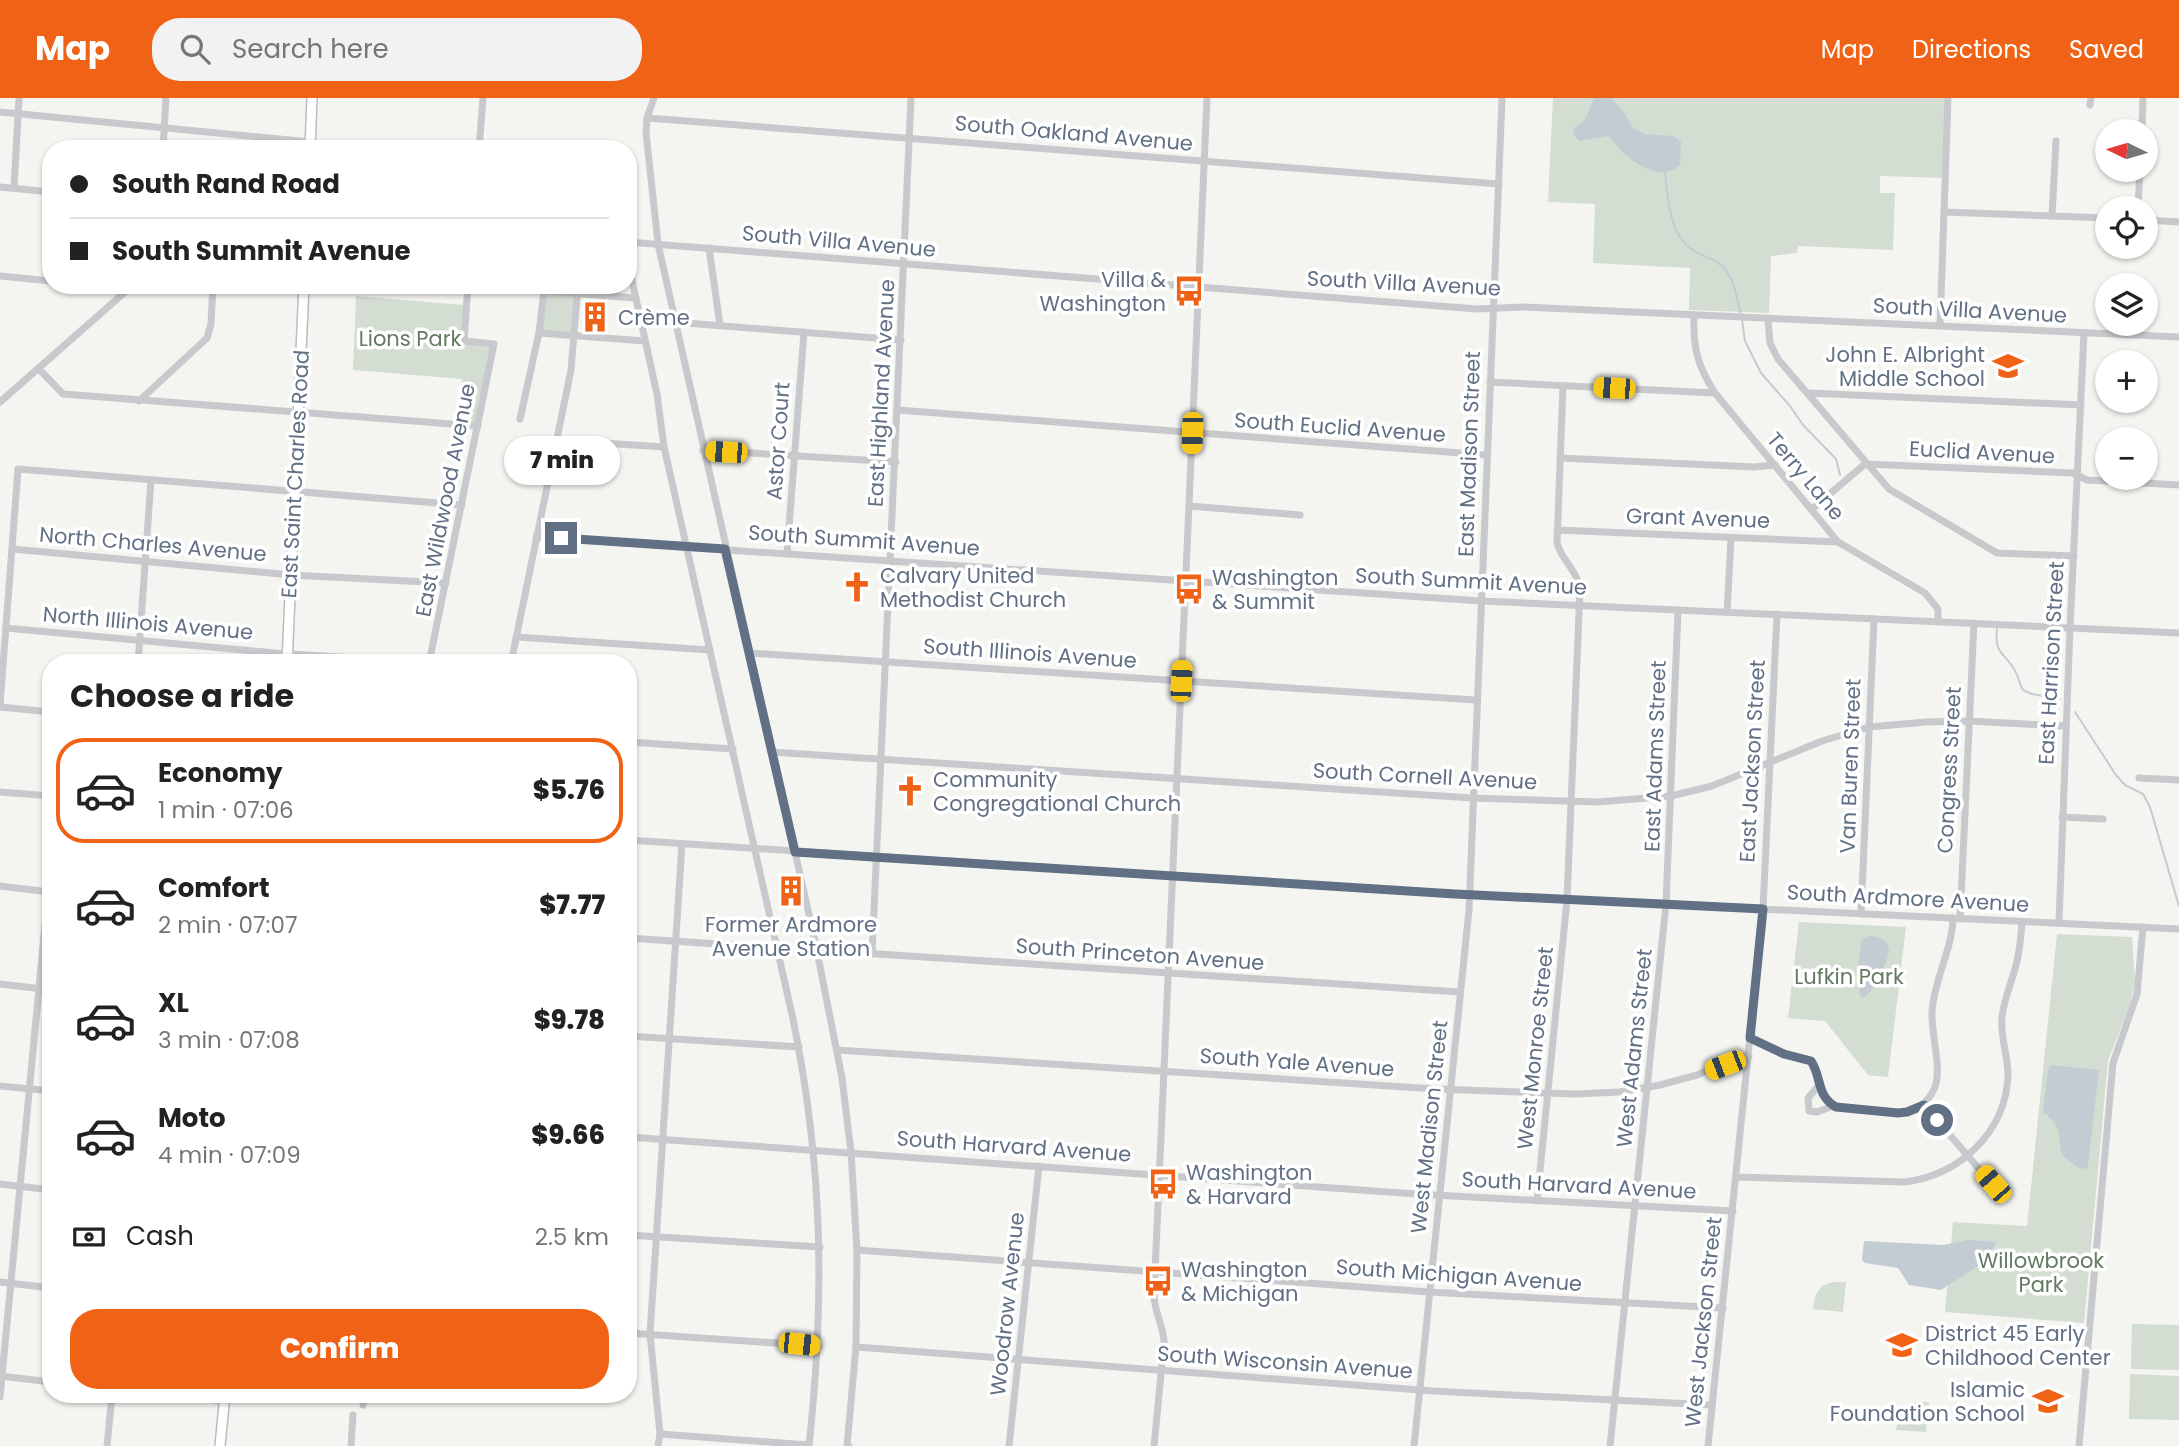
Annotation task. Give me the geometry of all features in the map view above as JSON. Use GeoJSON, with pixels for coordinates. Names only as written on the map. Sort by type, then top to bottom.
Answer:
{"type":"FeatureCollection","features":[{"type":"Feature","properties":{"kind":"main road"},"geometry":{"type":"LineString","coordinates":[[310,140],[312,98]]}},
{"type":"Feature","properties":{"kind":"main road","name":"East Saint Charles Road"},"geometry":{"type":"LineString","coordinates":[[287,654],[304,294]]}},
{"type":"Feature","properties":{"kind":"main road"},"geometry":{"type":"LineString","coordinates":[[220,1446],[224,1403]]}},
{"type":"Feature","properties":{"kind":"street"},"geometry":{"type":"LineString","coordinates":[[14,188],[19,98]]}},
{"type":"Feature","properties":{"kind":"street"},"geometry":{"type":"LineString","coordinates":[[163,140],[166,98]]}},
{"type":"Feature","properties":{"kind":"street"},"geometry":{"type":"LineString","coordinates":[[480,140],[483,98]]}},
{"type":"Feature","properties":{"kind":"street"},"geometry":{"type":"LineString","coordinates":[[654,98],[647,118],[647,145],[658,244],[817,950],[837,1050],[851,1152],[857,1250],[856,1348],[848,1446]]}},
{"type":"Feature","properties":{"kind":"street","name":"East Highland Avenue"},"geometry":{"type":"LineString","coordinates":[[872,954],[911,98]]}},
{"type":"Feature","properties":{"kind":"street"},"geometry":{"type":"LineString","coordinates":[[1154,1446],[1164,1337],[1155,1309],[1155,1272],[1207,98]]}},
{"type":"Feature","properties":{"kind":"street","name":"East Madison Street"},"geometry":{"type":"LineString","coordinates":[[1468,895],[1502,98]]}},
{"type":"Feature","properties":{"kind":"street"},"geometry":{"type":"LineString","coordinates":[[1940,326],[1948,98]]}},
{"type":"Feature","properties":{"kind":"street"},"geometry":{"type":"LineString","coordinates":[[2142,119],[2143,98]]}},
{"type":"Feature","properties":{"kind":"street"},"geometry":{"type":"LineString","coordinates":[[0,112],[267,140]]}},
{"type":"Feature","properties":{"kind":"street","name":"South Oakland Avenue"},"geometry":{"type":"LineString","coordinates":[[647,118],[1499,184]]}},
{"type":"Feature","properties":{"kind":"street"},"geometry":{"type":"LineString","coordinates":[[2052,216],[2056,141]]}},
{"type":"Feature","properties":{"kind":"street"},"geometry":{"type":"LineString","coordinates":[[0,187],[42,191]]}},
{"type":"Feature","properties":{"kind":"street"},"geometry":{"type":"LineString","coordinates":[[1944,212],[2095,218]]}},
{"type":"Feature","properties":{"kind":"street"},"geometry":{"type":"LineString","coordinates":[[2158,221],[2179,222]]}},
{"type":"Feature","properties":{"kind":"street","name":"South Villa Avenue"},"geometry":{"type":"LineString","coordinates":[[637,243],[1477,309],[1524,307],[2179,337]]}},
{"type":"Feature","properties":{"kind":"street"},"geometry":{"type":"LineString","coordinates":[[709,248],[720,325]]}},
{"type":"Feature","properties":{"kind":"street"},"geometry":{"type":"LineString","coordinates":[[0,276],[42,280]]}},
{"type":"Feature","properties":{"kind":"street"},"geometry":{"type":"LineString","coordinates":[[0,402],[124,294]]}},
{"type":"Feature","properties":{"kind":"street"},"geometry":{"type":"LineString","coordinates":[[139,401],[207,338],[211,324],[213,294]]}},
{"type":"Feature","properties":{"kind":"street","name":"East Wildwood Avenue"},"geometry":{"type":"LineString","coordinates":[[431,654],[494,344],[464,341],[467,294]]}},
{"type":"Feature","properties":{"kind":"street"},"geometry":{"type":"LineString","coordinates":[[520,419],[539,333],[544,294]]}},
{"type":"Feature","properties":{"kind":"street"},"geometry":{"type":"LineString","coordinates":[[513,654],[571,370],[578,294]]}},
{"type":"Feature","properties":{"kind":"street"},"geometry":{"type":"LineString","coordinates":[[610,294],[635,298]]}},
{"type":"Feature","properties":{"kind":"street"},"geometry":{"type":"LineString","coordinates":[[634,294],[657,394],[664,447],[799,1047],[814,1149],[820,1247],[819,1346],[809,1446],[660,1434]]}},
{"type":"Feature","properties":{"kind":"street","name":"Terry Lane"},"geometry":{"type":"LineString","coordinates":[[1694,315],[1695,354],[1715,393],[1838,542],[1925,593],[1938,609],[1938,621]]}},
{"type":"Feature","properties":{"kind":"street"},"geometry":{"type":"LineString","coordinates":[[1768,319],[1770,343],[1778,359],[1889,489],[1997,553],[2074,556]]}},
{"type":"Feature","properties":{"kind":"street"},"geometry":{"type":"LineString","coordinates":[[674,322],[901,340]]}},
{"type":"Feature","properties":{"kind":"street","name":"Astor Court"},"geometry":{"type":"LineString","coordinates":[[787,553],[804,332]]}},
{"type":"Feature","properties":{"kind":"street"},"geometry":{"type":"LineString","coordinates":[[539,333],[645,341]]}},
{"type":"Feature","properties":{"kind":"street","name":"East Harrison Street"},"geometry":{"type":"LineString","coordinates":[[2059,922],[2084,333]]}},
{"type":"Feature","properties":{"kind":"street"},"geometry":{"type":"LineString","coordinates":[[39,369],[63,394],[478,426]]}},
{"type":"Feature","properties":{"kind":"street"},"geometry":{"type":"LineString","coordinates":[[1490,382],[1715,393]]}},
{"type":"Feature","properties":{"kind":"street"},"geometry":{"type":"LineString","coordinates":[[1557,530],[1563,386]]}},
{"type":"Feature","properties":{"kind":"street"},"geometry":{"type":"LineString","coordinates":[[1808,393],[2081,405]]}},
{"type":"Feature","properties":{"kind":"street","name":"South Euclid Avenue"},"geometry":{"type":"LineString","coordinates":[[898,410],[1487,455]]}},
{"type":"Feature","properties":{"kind":"street"},"geometry":{"type":"LineString","coordinates":[[556,440],[664,447]]}},
{"type":"Feature","properties":{"kind":"street"},"geometry":{"type":"LineString","coordinates":[[703,450],[896,462]]}},
{"type":"Feature","properties":{"kind":"street"},"geometry":{"type":"LineString","coordinates":[[1560,458],[1775,466]]}},
{"type":"Feature","properties":{"kind":"street"},"geometry":{"type":"LineString","coordinates":[[1812,509],[1866,464]]}},
{"type":"Feature","properties":{"kind":"street","name":"Euclid Avenue"},"geometry":{"type":"LineString","coordinates":[[1866,464],[2073,474],[2087,480],[2179,485]]}},
{"type":"Feature","properties":{"kind":"street"},"geometry":{"type":"LineString","coordinates":[[42,711],[0,706],[19,469],[462,505]]}},
{"type":"Feature","properties":{"kind":"street"},"geometry":{"type":"LineString","coordinates":[[139,654],[151,480]]}},
{"type":"Feature","properties":{"kind":"street"},"geometry":{"type":"LineString","coordinates":[[1189,506],[1300,515]]}},
{"type":"Feature","properties":{"kind":"street","name":"Grant Avenue"},"geometry":{"type":"LineString","coordinates":[[1557,530],[1838,542]]}},
{"type":"Feature","properties":{"kind":"street","name":"West Monroe Street"},"geometry":{"type":"LineString","coordinates":[[1537,1200],[1567,900],[1580,605],[1579,582],[1574,570],[1560,552],[1557,530]]}},
{"type":"Feature","properties":{"kind":"street","name":"South Summit Avenue"},"geometry":{"type":"LineString","coordinates":[[536,537],[1481,601],[2179,633]]}},
{"type":"Feature","properties":{"kind":"street"},"geometry":{"type":"LineString","coordinates":[[1727,612],[1731,538]]}},
{"type":"Feature","properties":{"kind":"street","name":"North Charles Avenue"},"geometry":{"type":"LineString","coordinates":[[12,549],[291,575],[446,583]]}},
{"type":"Feature","properties":{"kind":"street","name":"East Adams Street"},"geometry":{"type":"LineString","coordinates":[[1666,904],[1678,610]]}},
{"type":"Feature","properties":{"kind":"street","name":"East Jackson Street"},"geometry":{"type":"LineString","coordinates":[[1763,909],[1777,614]]}},
{"type":"Feature","properties":{"kind":"street","name":"Van Buren Street"},"geometry":{"type":"LineString","coordinates":[[1861,914],[1874,619]]}},
{"type":"Feature","properties":{"kind":"street","name":"Congress Street"},"geometry":{"type":"LineString","coordinates":[[1924,1105],[1933,1091],[1937,1077],[1933,999],[1956,919],[1974,624]]}},
{"type":"Feature","properties":{"kind":"street","name":"North Illinois Avenue"},"geometry":{"type":"LineString","coordinates":[[6,628],[254,654]]}},
{"type":"Feature","properties":{"kind":"street"},"geometry":{"type":"LineString","coordinates":[[516,637],[710,650]]}},
{"type":"Feature","properties":{"kind":"street","name":"South Illinois Avenue"},"geometry":{"type":"LineString","coordinates":[[749,653],[1476,700]]}},
{"type":"Feature","properties":{"kind":"street","name":"South Cornell Avenue"},"geometry":{"type":"LineString","coordinates":[[771,752],[1472,798],[1614,802],[1671,796],[1712,786],[1822,741],[1870,727],[1969,721],[2066,726]]}},
{"type":"Feature","properties":{"kind":"street"},"geometry":{"type":"LineString","coordinates":[[637,744],[733,749]]}},
{"type":"Feature","properties":{"kind":"street"},"geometry":{"type":"LineString","coordinates":[[2139,778],[2179,780]]}},
{"type":"Feature","properties":{"kind":"street"},"geometry":{"type":"LineString","coordinates":[[0,792],[42,795]]}},
{"type":"Feature","properties":{"kind":"street"},"geometry":{"type":"LineString","coordinates":[[2062,817],[2103,819]]}},
{"type":"Feature","properties":{"kind":"street","name":"South Ardmore Avenue"},"geometry":{"type":"LineString","coordinates":[[637,841],[1468,895],[2179,929]]}},
{"type":"Feature","properties":{"kind":"street"},"geometry":{"type":"LineString","coordinates":[[658,1446],[660,1434],[650,1335],[682,844]]}},
{"type":"Feature","properties":{"kind":"street"},"geometry":{"type":"LineString","coordinates":[[0,886],[42,890]]}},
{"type":"Feature","properties":{"kind":"street","name":"West Madison Street"},"geometry":{"type":"LineString","coordinates":[[1414,1446],[1468,895]]}},
{"type":"Feature","properties":{"kind":"street","name":"West Adams Street"},"geometry":{"type":"LineString","coordinates":[[1610,1446],[1666,904]]}},
{"type":"Feature","properties":{"kind":"street","name":"West Jackson Street"},"geometry":{"type":"LineString","coordinates":[[1708,1446],[1763,909]]}},
{"type":"Feature","properties":{"kind":"street"},"geometry":{"type":"LineString","coordinates":[[1736,1177],[1905,1182],[1933,1176],[1969,1157],[1992,1128],[2005,1097],[2008,1064],[2003,1044],[2002,1019],[2004,1002],[2017,962],[2022,922]]}},
{"type":"Feature","properties":{"kind":"street"},"geometry":{"type":"LineString","coordinates":[[2079,1446],[2112,1074],[2115,1054],[2137,994],[2143,926]]}},
{"type":"Feature","properties":{"kind":"street"},"geometry":{"type":"LineString","coordinates":[[637,939],[777,948]]}},
{"type":"Feature","properties":{"kind":"street","name":"South Princeton Avenue"},"geometry":{"type":"LineString","coordinates":[[817,950],[1460,992]]}},
{"type":"Feature","properties":{"kind":"street"},"geometry":{"type":"LineString","coordinates":[[0,1396],[42,953]]}},
{"type":"Feature","properties":{"kind":"street"},"geometry":{"type":"LineString","coordinates":[[0,984],[42,989]]}},
{"type":"Feature","properties":{"kind":"street"},"geometry":{"type":"LineString","coordinates":[[637,1037],[799,1047]]}},
{"type":"Feature","properties":{"kind":"street"},"geometry":{"type":"LineString","coordinates":[[1750,1038],[1784,1054],[1811,1061],[1818,1074],[1820,1092],[1833,1106]]}},
{"type":"Feature","properties":{"kind":"street","name":"South Yale Avenue"},"geometry":{"type":"LineString","coordinates":[[837,1050],[1547,1094],[1593,1094],[1648,1087],[1697,1075],[1740,1056],[1749,1056]]}},
{"type":"Feature","properties":{"kind":"street"},"geometry":{"type":"LineString","coordinates":[[1819,1085],[1808,1098],[1809,1111],[1817,1112],[1833,1106],[1898,1113],[1924,1105],[1993,1184]]}},
{"type":"Feature","properties":{"kind":"street"},"geometry":{"type":"LineString","coordinates":[[0,1086],[42,1090]]}},
{"type":"Feature","properties":{"kind":"street","name":"South Harvard Avenue"},"geometry":{"type":"LineString","coordinates":[[637,1138],[1439,1195],[1732,1210]]}},
{"type":"Feature","properties":{"kind":"street","name":"Woodrow Avenue"},"geometry":{"type":"LineString","coordinates":[[1009,1446],[1040,1166]]}},
{"type":"Feature","properties":{"kind":"street"},"geometry":{"type":"LineString","coordinates":[[0,1184],[42,1189]]}},
{"type":"Feature","properties":{"kind":"street"},"geometry":{"type":"LineString","coordinates":[[637,1235],[820,1247]]}},
{"type":"Feature","properties":{"kind":"street","name":"South Michigan Avenue"},"geometry":{"type":"LineString","coordinates":[[857,1250],[1429,1292],[1723,1308]]}},
{"type":"Feature","properties":{"kind":"street"},"geometry":{"type":"LineString","coordinates":[[0,1282],[42,1287]]}},
{"type":"Feature","properties":{"kind":"street"},"geometry":{"type":"LineString","coordinates":[[637,1334],[819,1346]]}},
{"type":"Feature","properties":{"kind":"street","name":"South Wisconsin Avenue"},"geometry":{"type":"LineString","coordinates":[[856,1348],[1419,1390],[1712,1405]]}},
{"type":"Feature","properties":{"kind":"street"},"geometry":{"type":"LineString","coordinates":[[1,1376],[42,1381]]}},
{"type":"Feature","properties":{"kind":"street"},"geometry":{"type":"LineString","coordinates":[[107,1446],[111,1403]]}},
{"type":"Feature","properties":{"kind":"street"},"geometry":{"type":"LineString","coordinates":[[351,1446],[353,1415]]}},
{"type":"Feature","properties":{"kind":"green space"},"geometry":{"type":"Polygon","coordinates":[[[1553,98],[1947,98],[1943,178],[1880,176],[1880,193],[1895,193],[1893,250],[1798,246],[1797,253],[1771,256],[1769,313],[1689,310],[1690,268],[1593,263],[1595,204],[1548,202],[1553,98]]]}},
{"type":"Feature","properties":{"kind":"green space"},"geometry":{"type":"Polygon","coordinates":[[[546,294],[576,295],[573,334],[541,332],[546,294]]]}},
{"type":"Feature","properties":{"kind":"green space","name":"Lions Park"},"geometry":{"type":"Polygon","coordinates":[[[356,296],[464,305],[461,344],[491,347],[476,424],[461,423],[462,379],[353,370],[356,296]]]}},
{"type":"Feature","properties":{"kind":"green space","name":"Lufkin Park"},"geometry":{"type":"Polygon","coordinates":[[[1799,922],[1906,927],[1888,1077],[1868,1075],[1825,1021],[1788,1018],[1799,922]]]}},
{"type":"Feature","properties":{"kind":"green space","name":"Willowbrook Park"},"geometry":{"type":"Polygon","coordinates":[[[2057,934],[2132,937],[2135,982],[2130,1004],[2108,1061],[2084,1323],[1945,1312],[1953,1222],[2027,1226],[2057,934]]]}},
{"type":"Feature","properties":{"kind":"green space"},"geometry":{"type":"Polygon","coordinates":[[[1833,1282],[1846,1282],[1843,1312],[1813,1309],[1818,1291],[1833,1282]]]}},
{"type":"Feature","properties":{"kind":"green space"},"geometry":{"type":"Polygon","coordinates":[[[2132,1324],[2179,1325],[2179,1370],[2131,1369],[2132,1324]]]}},
{"type":"Feature","properties":{"kind":"green space"},"geometry":{"type":"Polygon","coordinates":[[[2130,1374],[2179,1376],[2179,1420],[2129,1419],[2130,1374]]]}},
{"type":"Feature","properties":{"kind":"green space"},"geometry":{"type":"Polygon","coordinates":[[[1913,1402],[1929,1402],[1926,1432],[1896,1430],[1900,1411],[1913,1402]]]}},
{"type":"Feature","properties":{"kind":"shaded area"},"geometry":{"type":"Polygon","coordinates":[[[1594,98],[1611,98],[1626,115],[1632,127],[1644,134],[1673,136],[1681,141],[1680,165],[1671,171],[1661,172],[1640,166],[1622,152],[1609,136],[1579,141],[1573,133],[1574,128],[1585,120],[1594,98]]]}},
{"type":"Feature","properties":{"kind":"shaded area"},"geometry":{"type":"Polygon","coordinates":[[[1868,936],[1882,939],[1889,951],[1876,983],[1863,998],[1860,995],[1858,967],[1862,939],[1868,936]]]}},
{"type":"Feature","properties":{"kind":"shaded area"},"geometry":{"type":"Polygon","coordinates":[[[2051,1065],[2099,1070],[2088,1166],[2085,1169],[2079,1168],[2063,1156],[2058,1129],[2043,1112],[2048,1070],[2051,1065]]]}},
{"type":"Feature","properties":{"kind":"shaded area"},"geometry":{"type":"Polygon","coordinates":[[[1967,1240],[1997,1242],[1983,1263],[1941,1290],[1909,1285],[1898,1268],[1865,1263],[1862,1260],[1864,1241],[1943,1245],[1967,1240]]]}},
{"type":"Feature","properties":{"kind":"waterway"},"geometry":{"type":"LineString","coordinates":[[1665,172],[1669,208],[1678,234],[1692,250],[1719,263],[1725,269],[1735,290],[1741,315]]}},
{"type":"Feature","properties":{"kind":"waterway"},"geometry":{"type":"LineString","coordinates":[[1742,320],[1745,341],[1761,373],[1803,425],[1836,459],[1840,475]]}},
{"type":"Feature","properties":{"kind":"waterway"},"geometry":{"type":"LineString","coordinates":[[1997,629],[1998,648],[2014,669],[2023,690],[2059,699]]}},
{"type":"Feature","properties":{"kind":"waterway"},"geometry":{"type":"LineString","coordinates":[[2075,712],[2116,775],[2125,785],[2143,794],[2150,807],[2179,906]]}},
{"type":"Feature","properties":{"kind":"place","name":"Villa & Washington"},"geometry":{"type":"Point","coordinates":[1189,291]}},
{"type":"Feature","properties":{"kind":"place","name":"Crème"},"geometry":{"type":"Point","coordinates":[595,317]}},
{"type":"Feature","properties":{"kind":"place","name":"John E. Albright Middle School"},"geometry":{"type":"Point","coordinates":[2008,366]}},
{"type":"Feature","properties":{"kind":"place","name":"Calvary United Methodist Church"},"geometry":{"type":"Point","coordinates":[857,587]}},
{"type":"Feature","properties":{"kind":"place","name":"Washington & Summit"},"geometry":{"type":"Point","coordinates":[1189,589]}},
{"type":"Feature","properties":{"kind":"place","name":"Community Congregational Church"},"geometry":{"type":"Point","coordinates":[910,791]}},
{"type":"Feature","properties":{"kind":"place","name":"Former Ardmore Avenue Station"},"geometry":{"type":"Point","coordinates":[791,891]}},
{"type":"Feature","properties":{"kind":"place","name":"Washington & Harvard"},"geometry":{"type":"Point","coordinates":[1163,1184]}},
{"type":"Feature","properties":{"kind":"place","name":"Washington & Michigan"},"geometry":{"type":"Point","coordinates":[1158,1281]}},
{"type":"Feature","properties":{"kind":"place","name":"District 45 Early Childhood Center"},"geometry":{"type":"Point","coordinates":[1902,1345]}},
{"type":"Feature","properties":{"kind":"place","name":"Islamic Foundation School"},"geometry":{"type":"Point","coordinates":[2048,1401]}},
{"type":"Feature","properties":{"kind":"route"},"geometry":{"type":"LineString","coordinates":[[561,538],[725,549],[795,852],[1455,894],[1763,909],[1750,1038],[1784,1054],[1811,1061],[1818,1074],[1820,1092],[1829,1104],[1898,1113],[1924,1105],[1937,1120]]}}]}
